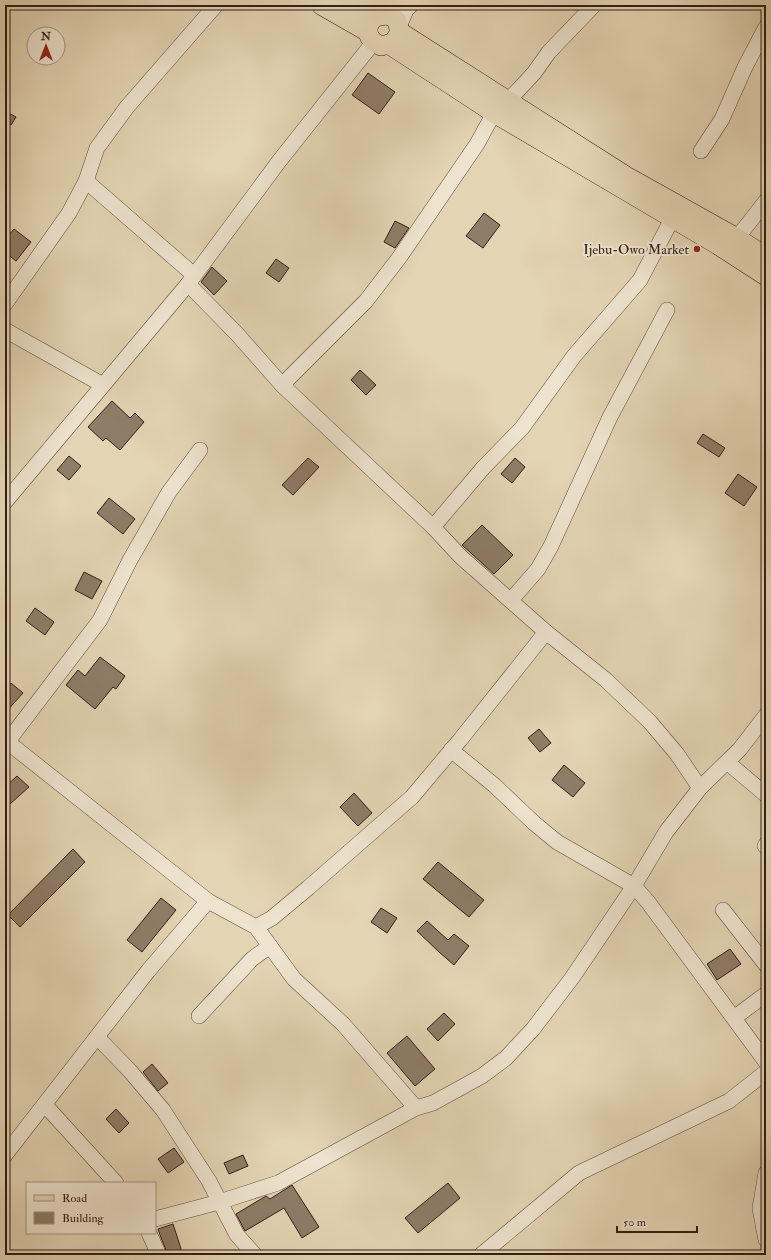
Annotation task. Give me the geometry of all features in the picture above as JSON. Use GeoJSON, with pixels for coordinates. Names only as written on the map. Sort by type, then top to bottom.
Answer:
{"type":"FeatureCollection","features":[{"type":"Feature","properties":{"kind":"main road"},"geometry":{"type":"LineString","coordinates":[[321,5],[391,25]]}},
{"type":"Feature","properties":{"kind":"main road"},"geometry":{"type":"LineString","coordinates":[[355,5],[391,25],[501,107],[672,219],[766,276]]}},
{"type":"Feature","properties":{"kind":"main road"},"geometry":{"type":"LineString","coordinates":[[501,107],[737,238],[766,257]]}},
{"type":"Feature","properties":{"kind":"street"},"geometry":{"type":"LineString","coordinates":[[5,304],[69,213],[86,181],[97,148],[128,107],[216,5]]}},
{"type":"Feature","properties":{"kind":"street"},"geometry":{"type":"LineString","coordinates":[[282,385],[366,301],[399,258],[501,107],[534,73],[549,52],[594,5]]}},
{"type":"Feature","properties":{"kind":"street"},"geometry":{"type":"LineString","coordinates":[[5,502],[191,279],[280,160],[391,25]]}},
{"type":"Feature","properties":{"kind":"street"},"geometry":{"type":"LineString","coordinates":[[701,151],[722,119],[745,67],[766,27]]}},
{"type":"Feature","properties":{"kind":"street"},"geometry":{"type":"LineString","coordinates":[[86,181],[191,279],[282,385],[433,527],[461,557],[546,632],[606,680],[650,722],[677,754],[700,788]]}},
{"type":"Feature","properties":{"kind":"street"},"geometry":{"type":"LineString","coordinates":[[737,238],[766,201]]}},
{"type":"Feature","properties":{"kind":"street"},"geometry":{"type":"LineString","coordinates":[[433,527],[483,468],[522,428],[574,356],[640,280],[672,219]]}},
{"type":"Feature","properties":{"kind":"street"},"geometry":{"type":"LineString","coordinates":[[511,600],[538,569],[551,546],[610,416],[667,310]]}},
{"type":"Feature","properties":{"kind":"street"},"geometry":{"type":"LineString","coordinates":[[5,330],[103,385]]}},
{"type":"Feature","properties":{"kind":"street"},"geometry":{"type":"LineString","coordinates":[[200,450],[170,492],[130,560],[100,620],[6,742],[208,901],[256,927],[294,979],[343,1024],[416,1108]]}},
{"type":"Feature","properties":{"kind":"street"},"geometry":{"type":"LineString","coordinates":[[256,927],[272,918],[308,888],[412,797],[546,632]]}},
{"type":"Feature","properties":{"kind":"street"},"geometry":{"type":"LineString","coordinates":[[156,1219],[219,1202],[278,1183],[416,1108],[433,1103],[461,1089],[482,1076],[506,1058],[554,1004],[634,886],[666,832],[700,788],[740,749],[766,714]]}},
{"type":"Feature","properties":{"kind":"street"},"geometry":{"type":"LineString","coordinates":[[451,750],[494,785],[534,823],[557,842],[634,886],[648,902],[766,1062]]}},
{"type":"Feature","properties":{"kind":"street"},"geometry":{"type":"LineString","coordinates":[[727,762],[766,795]]}},
{"type":"Feature","properties":{"kind":"street"},"geometry":{"type":"LineString","coordinates":[[5,1155],[148,971],[208,901]]}},
{"type":"Feature","properties":{"kind":"street"},"geometry":{"type":"LineString","coordinates":[[723,910],[766,965]]}},
{"type":"Feature","properties":{"kind":"street"},"geometry":{"type":"LineString","coordinates":[[199,1016],[252,960],[270,946]]}},
{"type":"Feature","properties":{"kind":"street"},"geometry":{"type":"LineString","coordinates":[[734,1018],[766,994]]}},
{"type":"Feature","properties":{"kind":"street"},"geometry":{"type":"LineString","coordinates":[[96,1037],[130,1071],[164,1110],[209,1181],[237,1235],[255,1255]]}},
{"type":"Feature","properties":{"kind":"street"},"geometry":{"type":"LineString","coordinates":[[480,1255],[579,1174],[730,1101],[766,1072]]}},
{"type":"Feature","properties":{"kind":"street"},"geometry":{"type":"LineString","coordinates":[[45,1105],[115,1182]]}},
{"type":"Feature","properties":{"kind":"street"},"geometry":{"type":"LineString","coordinates":[[766,1173],[760,1208],[766,1240]]}},
{"type":"Feature","properties":{"kind":"street"},"geometry":{"type":"LineString","coordinates":[[149,1234],[159,1255]]}},
{"type":"Feature","properties":{"kind":"building"},"geometry":{"type":"Polygon","coordinates":[[[368,73],[395,92],[379,114],[352,95],[368,73]]]}},
{"type":"Feature","properties":{"kind":"building"},"geometry":{"type":"Polygon","coordinates":[[[5,111],[16,117],[11,125],[5,121],[5,111]]]}},
{"type":"Feature","properties":{"kind":"building"},"geometry":{"type":"Polygon","coordinates":[[[484,213],[500,225],[483,248],[466,236],[484,213]]]}},
{"type":"Feature","properties":{"kind":"building"},"geometry":{"type":"Polygon","coordinates":[[[395,221],[409,228],[395,248],[384,242],[395,221]]]}},
{"type":"Feature","properties":{"kind":"building"},"geometry":{"type":"Polygon","coordinates":[[[14,229],[31,242],[16,261],[5,252],[5,240],[14,229]]]}},
{"type":"Feature","properties":{"kind":"building"},"geometry":{"type":"Polygon","coordinates":[[[276,259],[289,268],[279,282],[266,273],[276,259]]]}},
{"type":"Feature","properties":{"kind":"building"},"geometry":{"type":"Polygon","coordinates":[[[212,267],[227,281],[214,295],[201,282],[212,267]]]}},
{"type":"Feature","properties":{"kind":"building"},"geometry":{"type":"Polygon","coordinates":[[[360,370],[376,385],[366,395],[351,380],[360,370]]]}},
{"type":"Feature","properties":{"kind":"building"},"geometry":{"type":"Polygon","coordinates":[[[112,401],[130,418],[135,413],[144,422],[120,450],[106,438],[103,441],[88,427],[112,401]]]}},
{"type":"Feature","properties":{"kind":"building"},"geometry":{"type":"Polygon","coordinates":[[[703,434],[725,448],[719,457],[697,443],[703,434]]]}},
{"type":"Feature","properties":{"kind":"building"},"geometry":{"type":"Polygon","coordinates":[[[69,456],[81,466],[69,480],[57,470],[69,456]]]}},
{"type":"Feature","properties":{"kind":"building"},"geometry":{"type":"Polygon","coordinates":[[[308,458],[319,467],[293,495],[282,485],[308,458]]]}},
{"type":"Feature","properties":{"kind":"building"},"geometry":{"type":"Polygon","coordinates":[[[515,458],[525,467],[512,483],[501,474],[515,458]]]}},
{"type":"Feature","properties":{"kind":"building"},"geometry":{"type":"Polygon","coordinates":[[[738,474],[757,487],[744,506],[725,493],[738,474]]]}},
{"type":"Feature","properties":{"kind":"building"},"geometry":{"type":"Polygon","coordinates":[[[109,498],[135,519],[123,534],[97,513],[109,498]]]}},
{"type":"Feature","properties":{"kind":"building"},"geometry":{"type":"Polygon","coordinates":[[[482,525],[513,555],[494,574],[462,545],[482,525]]]}},
{"type":"Feature","properties":{"kind":"building"},"geometry":{"type":"Polygon","coordinates":[[[84,572],[102,581],[92,599],[75,590],[84,572]]]}},
{"type":"Feature","properties":{"kind":"building"},"geometry":{"type":"Polygon","coordinates":[[[35,608],[54,622],[45,635],[26,621],[35,608]]]}},
{"type":"Feature","properties":{"kind":"building"},"geometry":{"type":"Polygon","coordinates":[[[100,657],[125,676],[116,689],[113,687],[95,709],[66,685],[78,670],[85,676],[100,657]]]}},
{"type":"Feature","properties":{"kind":"building"},"geometry":{"type":"Polygon","coordinates":[[[11,683],[23,693],[5,713],[5,689],[11,683]]]}},
{"type":"Feature","properties":{"kind":"building"},"geometry":{"type":"Polygon","coordinates":[[[539,729],[551,743],[540,752],[528,738],[539,729]]]}},
{"type":"Feature","properties":{"kind":"building"},"geometry":{"type":"Polygon","coordinates":[[[564,765],[585,783],[573,797],[552,780],[564,765]]]}},
{"type":"Feature","properties":{"kind":"building"},"geometry":{"type":"Polygon","coordinates":[[[17,776],[29,787],[10,804],[5,802],[5,787],[17,776]]]}},
{"type":"Feature","properties":{"kind":"building"},"geometry":{"type":"Polygon","coordinates":[[[354,793],[372,813],[358,826],[340,807],[354,793]]]}},
{"type":"Feature","properties":{"kind":"building"},"geometry":{"type":"Polygon","coordinates":[[[73,849],[85,862],[20,927],[8,915],[73,849]]]}},
{"type":"Feature","properties":{"kind":"building"},"geometry":{"type":"Polygon","coordinates":[[[438,862],[484,900],[469,917],[423,879],[438,862]]]}},
{"type":"Feature","properties":{"kind":"building"},"geometry":{"type":"Polygon","coordinates":[[[161,898],[176,910],[142,952],[127,940],[161,898]]]}},
{"type":"Feature","properties":{"kind":"building"},"geometry":{"type":"Polygon","coordinates":[[[381,908],[397,918],[387,933],[371,922],[381,908]]]}},
{"type":"Feature","properties":{"kind":"building"},"geometry":{"type":"Polygon","coordinates":[[[427,921],[448,940],[454,934],[469,946],[454,965],[417,931],[427,921]]]}},
{"type":"Feature","properties":{"kind":"building"},"geometry":{"type":"Polygon","coordinates":[[[730,949],[741,964],[717,980],[707,964],[730,949]]]}},
{"type":"Feature","properties":{"kind":"building"},"geometry":{"type":"Polygon","coordinates":[[[444,1013],[455,1024],[438,1041],[427,1029],[444,1013]]]}},
{"type":"Feature","properties":{"kind":"building"},"geometry":{"type":"Polygon","coordinates":[[[407,1036],[435,1069],[415,1086],[387,1053],[407,1036]]]}},
{"type":"Feature","properties":{"kind":"building"},"geometry":{"type":"Polygon","coordinates":[[[152,1064],[168,1083],[158,1091],[143,1072],[152,1064]]]}},
{"type":"Feature","properties":{"kind":"building"},"geometry":{"type":"Polygon","coordinates":[[[116,1109],[129,1123],[119,1133],[106,1119],[116,1109]]]}},
{"type":"Feature","properties":{"kind":"building"},"geometry":{"type":"Polygon","coordinates":[[[174,1148],[184,1162],[168,1173],[158,1159],[174,1148]]]}},
{"type":"Feature","properties":{"kind":"building"},"geometry":{"type":"Polygon","coordinates":[[[243,1155],[248,1166],[229,1174],[224,1163],[243,1155]]]}},
{"type":"Feature","properties":{"kind":"building"},"geometry":{"type":"Polygon","coordinates":[[[448,1183],[460,1198],[418,1233],[405,1218],[448,1183]]]}},
{"type":"Feature","properties":{"kind":"building"},"geometry":{"type":"Polygon","coordinates":[[[292,1185],[319,1227],[302,1238],[284,1208],[245,1231],[236,1214],[266,1196],[270,1199],[292,1185]]]}},
{"type":"Feature","properties":{"kind":"building"},"geometry":{"type":"Polygon","coordinates":[[[173,1224],[183,1255],[168,1255],[158,1229],[173,1224]]]}},
{"type":"Feature","properties":{"kind":"place","name":"Ijebu-Owo Market"},"geometry":{"type":"Point","coordinates":[697,249]}}]}
